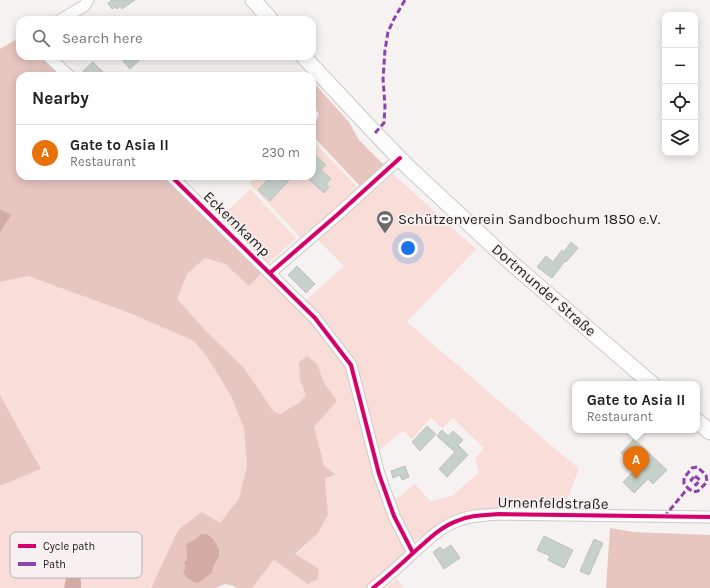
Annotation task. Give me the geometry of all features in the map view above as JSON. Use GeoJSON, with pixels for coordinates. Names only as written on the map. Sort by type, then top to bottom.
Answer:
{"type":"FeatureCollection","features":[{"type":"Feature","properties":{"kind":"main road"},"geometry":{"type":"LineString","coordinates":[[253,0],[267,16]]}},
{"type":"Feature","properties":{"kind":"main road","name":"Dortmunder Straße"},"geometry":{"type":"LineString","coordinates":[[307,60],[400,158],[508,260],[649,381]]}},
{"type":"Feature","properties":{"kind":"main road"},"geometry":{"type":"LineString","coordinates":[[700,424],[710,432]]}},
{"type":"Feature","properties":{"kind":"street"},"geometry":{"type":"LineString","coordinates":[[67,16],[84,6],[88,0]]}},
{"type":"Feature","properties":{"kind":"street"},"geometry":{"type":"LineString","coordinates":[[52,60],[65,72]]}},
{"type":"Feature","properties":{"kind":"street"},"geometry":{"type":"LineString","coordinates":[[270,273],[400,158]]}},
{"type":"Feature","properties":{"kind":"street","name":"Eckernkamp"},"geometry":{"type":"LineString","coordinates":[[175,180],[315,318],[351,365],[379,474],[394,516],[413,553]]}},
{"type":"Feature","properties":{"kind":"street","name":"Urnenfeldstraße"},"geometry":{"type":"LineString","coordinates":[[373,588],[436,532],[457,520],[468,517],[499,514],[710,517]]}},
{"type":"Feature","properties":{"kind":"shaded area"},"geometry":{"type":"Polygon","coordinates":[[[16,39],[16,60],[45,60],[57,72],[16,72],[16,180],[168,180],[263,272],[249,286],[225,264],[205,258],[187,274],[177,299],[206,331],[244,368],[274,412],[280,414],[300,402],[306,395],[300,380],[299,362],[307,356],[317,364],[325,384],[337,401],[314,427],[324,466],[336,474],[325,479],[328,515],[317,534],[295,554],[319,569],[318,579],[308,584],[274,560],[252,588],[236,588],[225,584],[216,588],[151,588],[178,530],[202,512],[220,523],[239,498],[247,466],[244,429],[231,396],[207,357],[194,341],[132,314],[28,276],[0,282],[0,233],[10,215],[0,209],[0,49],[16,39]],[[201,534],[186,544],[187,560],[184,562],[184,573],[190,580],[200,582],[212,573],[214,565],[219,557],[201,534]]]}},
{"type":"Feature","properties":{"kind":"shaded area"},"geometry":{"type":"Polygon","coordinates":[[[316,85],[349,122],[359,140],[384,165],[360,186],[316,139],[316,120],[319,114],[316,110],[316,85]]]}},
{"type":"Feature","properties":{"kind":"shaded area"},"geometry":{"type":"Polygon","coordinates":[[[316,144],[367,197],[393,174],[476,249],[407,322],[579,469],[563,510],[460,513],[412,542],[391,498],[399,497],[415,484],[430,501],[452,496],[479,472],[475,458],[484,448],[453,418],[442,428],[431,418],[412,439],[403,431],[376,452],[358,376],[305,301],[344,266],[308,230],[301,238],[249,183],[253,180],[316,180],[316,144]]]}},
{"type":"Feature","properties":{"kind":"shaded area"},"geometry":{"type":"Polygon","coordinates":[[[250,189],[296,238],[266,266],[220,218],[250,189]]]}},
{"type":"Feature","properties":{"kind":"shaded area"},"geometry":{"type":"Polygon","coordinates":[[[0,209],[11,215],[0,233],[0,209]]]}},
{"type":"Feature","properties":{"kind":"shaded area"},"geometry":{"type":"Polygon","coordinates":[[[205,257],[225,264],[249,286],[263,272],[312,320],[348,367],[406,550],[405,554],[375,583],[366,588],[252,588],[274,560],[308,583],[319,569],[295,555],[317,534],[326,495],[325,479],[336,473],[324,466],[304,450],[314,427],[337,401],[325,384],[317,364],[300,380],[306,395],[300,402],[280,414],[273,412],[244,368],[176,299],[187,274],[205,257]]]}},
{"type":"Feature","properties":{"kind":"shaded area"},"geometry":{"type":"Polygon","coordinates":[[[28,276],[132,314],[194,341],[207,357],[231,396],[244,429],[247,466],[239,498],[220,523],[178,530],[151,588],[0,588],[0,486],[41,469],[0,395],[0,282],[28,276]]]}},
{"type":"Feature","properties":{"kind":"shaded area"},"geometry":{"type":"Polygon","coordinates":[[[0,395],[41,469],[0,486],[0,395]]]}},
{"type":"Feature","properties":{"kind":"shaded area"},"geometry":{"type":"Polygon","coordinates":[[[610,528],[633,532],[710,535],[710,588],[606,588],[610,528]]]}},
{"type":"Feature","properties":{"kind":"shaded area"},"geometry":{"type":"Polygon","coordinates":[[[201,534],[207,534],[214,540],[219,550],[219,557],[214,565],[212,573],[200,582],[196,583],[187,578],[183,573],[185,569],[184,562],[187,560],[186,544],[201,534]]]}},
{"type":"Feature","properties":{"kind":"shaded area"},"geometry":{"type":"Polygon","coordinates":[[[66,578],[81,578],[81,588],[64,588],[66,578]]]}},
{"type":"Feature","properties":{"kind":"shaded area"},"geometry":{"type":"Polygon","coordinates":[[[397,579],[404,588],[384,588],[397,579]]]}},
{"type":"Feature","properties":{"kind":"building"},"geometry":{"type":"Polygon","coordinates":[[[111,0],[135,0],[122,9],[120,6],[117,9],[116,7],[112,9],[108,3],[111,0]]]}},
{"type":"Feature","properties":{"kind":"building"},"geometry":{"type":"Polygon","coordinates":[[[124,60],[140,60],[130,69],[123,61],[124,60]]]}},
{"type":"Feature","properties":{"kind":"building"},"geometry":{"type":"Polygon","coordinates":[[[93,62],[103,72],[84,72],[83,71],[93,62]]]}},
{"type":"Feature","properties":{"kind":"building"},"geometry":{"type":"Polygon","coordinates":[[[316,156],[326,165],[321,170],[331,179],[326,184],[329,187],[324,193],[309,180],[316,180],[316,156]]]}},
{"type":"Feature","properties":{"kind":"building"},"geometry":{"type":"Polygon","coordinates":[[[267,180],[289,180],[270,201],[258,190],[267,180]]]}},
{"type":"Feature","properties":{"kind":"building"},"geometry":{"type":"Polygon","coordinates":[[[571,242],[578,248],[566,262],[565,261],[552,278],[537,267],[546,256],[553,262],[562,250],[564,252],[571,242]]]}},
{"type":"Feature","properties":{"kind":"building"},"geometry":{"type":"Polygon","coordinates":[[[297,266],[315,284],[306,293],[288,275],[297,266]]]}},
{"type":"Feature","properties":{"kind":"building"},"geometry":{"type":"Polygon","coordinates":[[[427,426],[436,434],[420,451],[412,442],[427,426]]]}},
{"type":"Feature","properties":{"kind":"building"},"geometry":{"type":"Polygon","coordinates":[[[442,430],[448,436],[453,431],[463,440],[458,445],[468,455],[447,477],[439,469],[455,452],[437,436],[442,430]]]}},
{"type":"Feature","properties":{"kind":"building"},"geometry":{"type":"Polygon","coordinates":[[[634,439],[667,470],[653,484],[648,479],[634,493],[623,482],[637,468],[621,453],[634,439]]]}},
{"type":"Feature","properties":{"kind":"building"},"geometry":{"type":"Polygon","coordinates":[[[405,466],[409,477],[402,480],[400,475],[393,478],[391,471],[405,466]]]}},
{"type":"Feature","properties":{"kind":"building"},"geometry":{"type":"Polygon","coordinates":[[[544,536],[573,550],[564,568],[548,560],[550,556],[537,550],[544,536]]]}},
{"type":"Feature","properties":{"kind":"building"},"geometry":{"type":"Polygon","coordinates":[[[594,539],[603,543],[589,575],[580,571],[594,539]]]}},
{"type":"Feature","properties":{"kind":"building"},"geometry":{"type":"Polygon","coordinates":[[[451,545],[460,558],[444,569],[433,552],[440,547],[443,550],[451,545]]]}},
{"type":"Feature","properties":{"kind":"marked path"},"geometry":{"type":"LineString","coordinates":[[375,133],[384,123],[385,106],[383,79],[388,32],[405,0]]}},
{"type":"Feature","properties":{"kind":"marked path"},"geometry":{"type":"LineString","coordinates":[[664,517],[688,488],[693,492],[698,491],[707,482],[706,475],[697,467],[692,468],[684,478],[684,484],[688,488]]}},
{"type":"Feature","properties":{"kind":"marked path"},"geometry":{"type":"LineString","coordinates":[[695,476],[700,480],[696,485],[691,480],[695,476]]}},
{"type":"Feature","properties":{"kind":"cycle path"},"geometry":{"type":"LineString","coordinates":[[270,273],[400,158]]}},
{"type":"Feature","properties":{"kind":"cycle path"},"geometry":{"type":"LineString","coordinates":[[175,180],[315,318],[351,365],[379,474],[394,516],[413,553]]}},
{"type":"Feature","properties":{"kind":"cycle path"},"geometry":{"type":"LineString","coordinates":[[373,588],[438,532],[452,523],[472,516],[499,514],[710,517]]}},
{"type":"Feature","properties":{"kind":"place","name":"Schützenverein Sandbochum 1850 e.V."},"geometry":{"type":"Point","coordinates":[385,234]}},
{"type":"Feature","properties":{"kind":"place","name":"Gate to Asia II"},"geometry":{"type":"Point","coordinates":[636,479]}}]}
